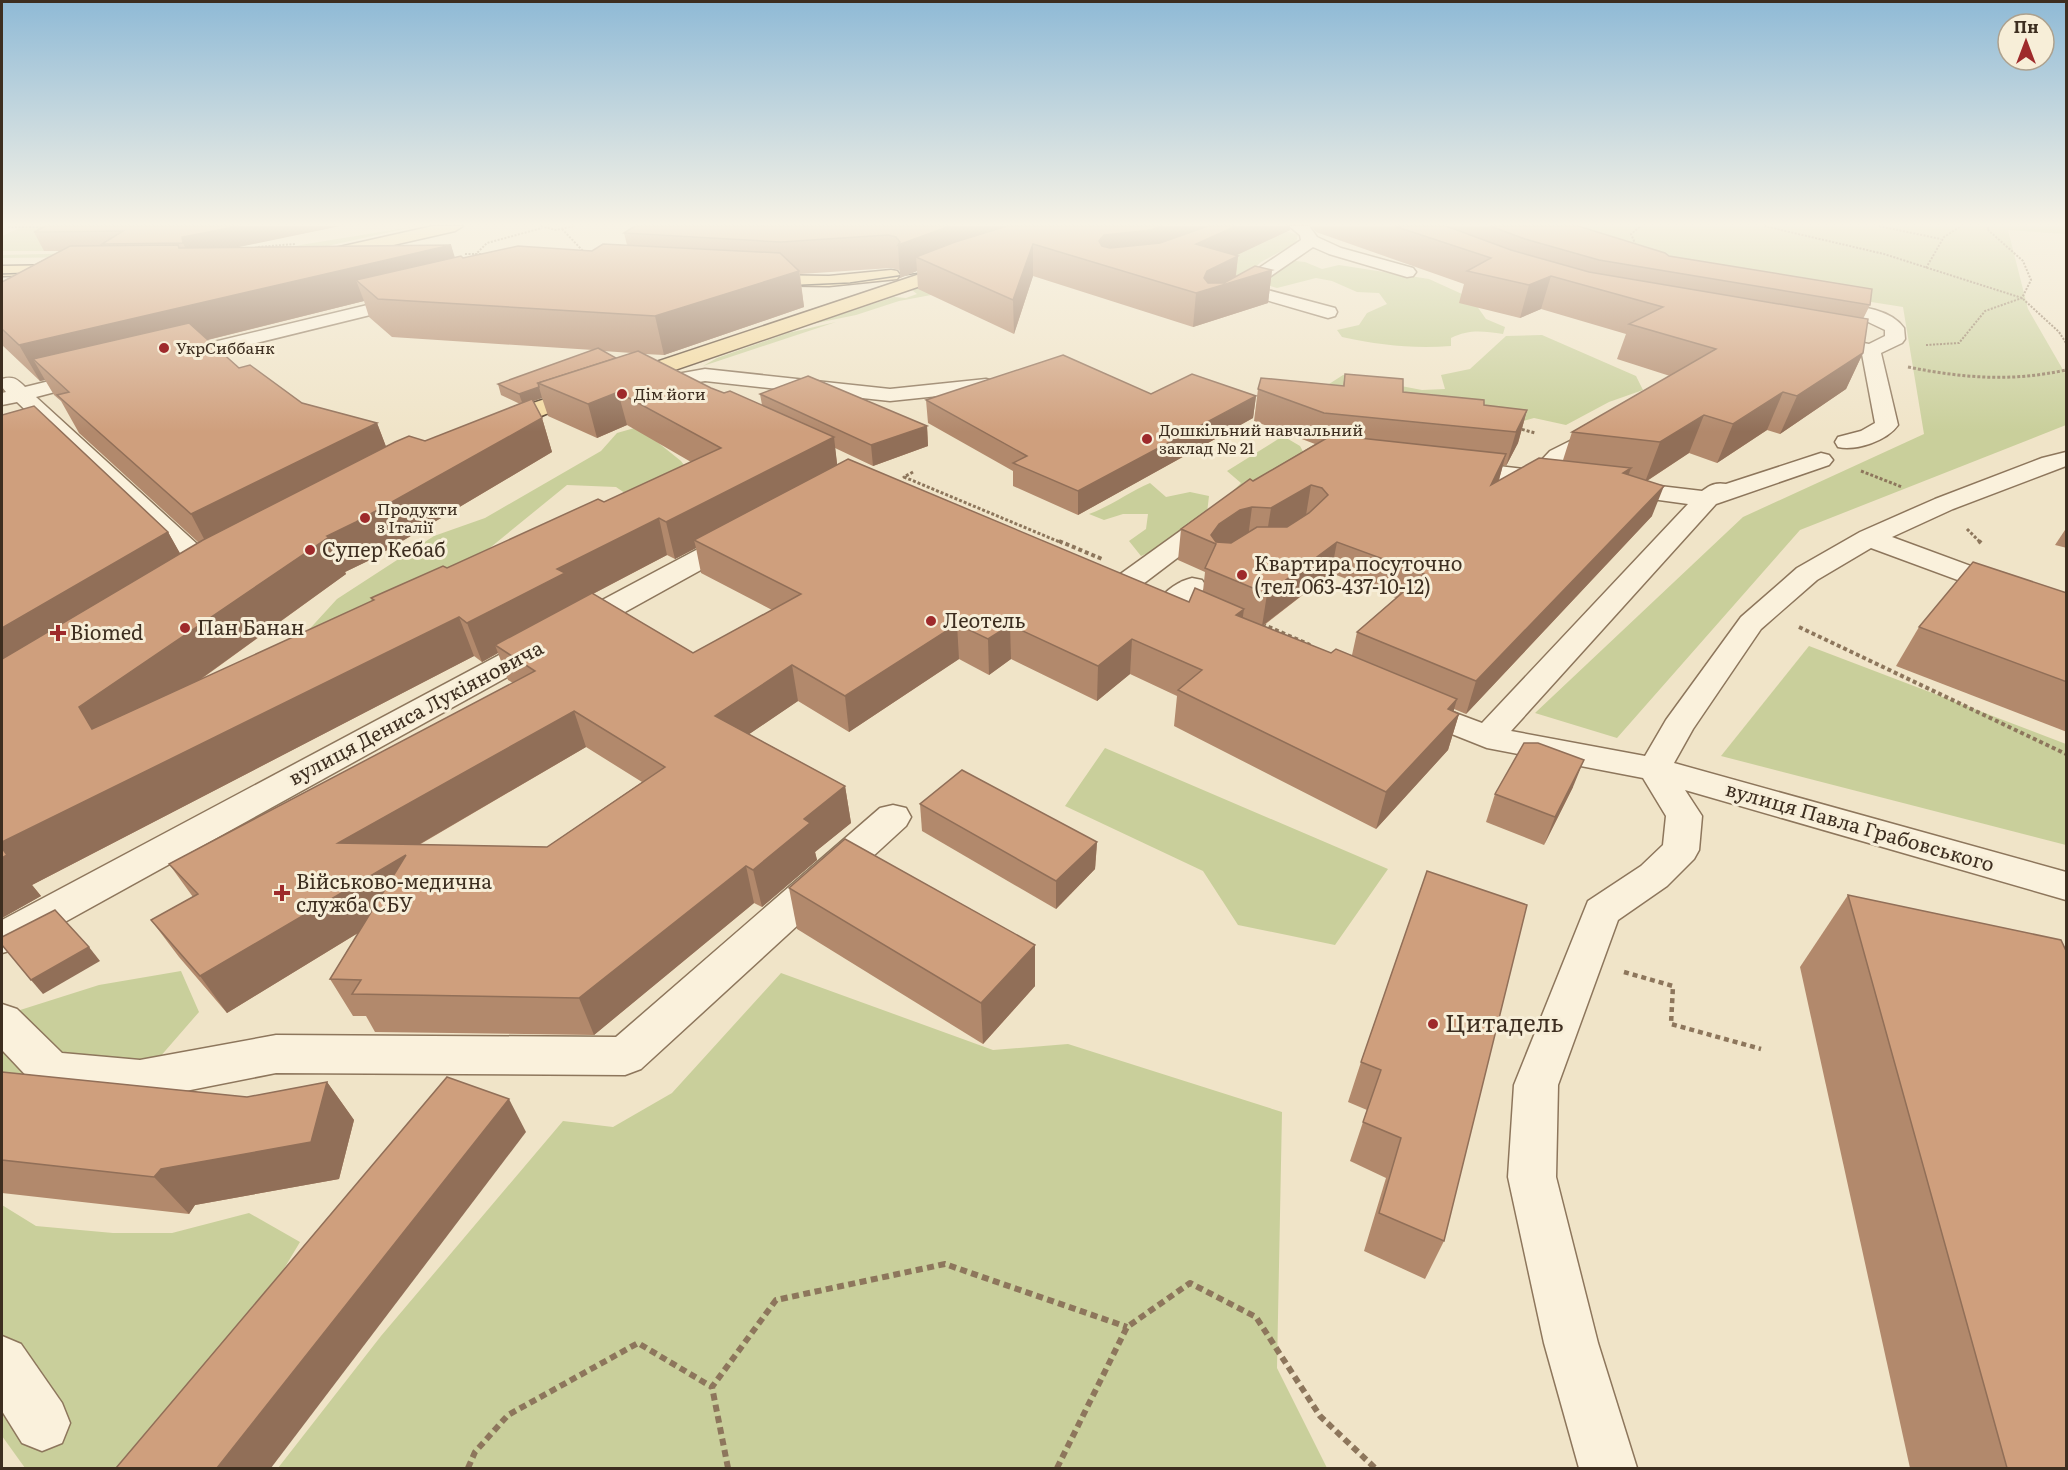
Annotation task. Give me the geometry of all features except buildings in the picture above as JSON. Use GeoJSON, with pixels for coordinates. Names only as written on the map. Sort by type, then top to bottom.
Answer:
{"type":"FeatureCollection","features":[{"type":"Feature","properties":{"kind":"main road"},"geometry":{"type":"LineString","coordinates":[[852,302],[853,295]]}},
{"type":"Feature","properties":{"kind":"main road"},"geometry":{"type":"LineString","coordinates":[[474,437],[538,409],[664,375],[876,295]]}},
{"type":"Feature","properties":{"kind":"street"},"geometry":{"type":"LineString","coordinates":[[152,362],[430,295]]}},
{"type":"Feature","properties":{"kind":"street"},"geometry":{"type":"LineString","coordinates":[[1223,305],[1241,295]]}},
{"type":"Feature","properties":{"kind":"street"},"geometry":{"type":"LineString","coordinates":[[1266,295],[1328,312]]}},
{"type":"Feature","properties":{"kind":"street"},"geometry":{"type":"LineString","coordinates":[[1799,304],[1878,318],[1888,322],[1894,328],[1895,339],[1874,352],[1803,338]]}},
{"type":"Feature","properties":{"kind":"street"},"geometry":{"type":"LineString","coordinates":[[1846,442],[1869,436],[1887,425],[1874,352]]}},
{"type":"Feature","properties":{"kind":"street"},"geometry":{"type":"LineString","coordinates":[[11,397],[117,371]]}},
{"type":"Feature","properties":{"kind":"street"},"geometry":{"type":"LineString","coordinates":[[664,375],[705,375],[890,395],[986,385]]}},
{"type":"Feature","properties":{"kind":"street"},"geometry":{"type":"LineString","coordinates":[[664,375],[701,395]]}},
{"type":"Feature","properties":{"kind":"street"},"geometry":{"type":"LineString","coordinates":[[2,376],[11,397],[211,571]]}},
{"type":"Feature","properties":{"kind":"street"},"geometry":{"type":"LineString","coordinates":[[1538,478],[1558,456],[1619,423]]}},
{"type":"Feature","properties":{"kind":"street"},"geometry":{"type":"LineString","coordinates":[[1608,1468],[1571,1343],[1532,1177],[1536,1084],[1602,912],[1654,876],[1681,850],[1684,816],[1654,769],[1678,727],[1751,623],[1807,574],[1869,538],[1944,504],[2050,463],[2067,459]]}},
{"type":"Feature","properties":{"kind":"street"},"geometry":{"type":"LineString","coordinates":[[1433,465],[1707,499],[1821,460]]}},
{"type":"Feature","properties":{"kind":"street"},"geometry":{"type":"LineString","coordinates":[[1487,737],[1707,499],[1751,469]]}},
{"type":"Feature","properties":{"kind":"street"},"geometry":{"type":"LineString","coordinates":[[1125,576],[1234,504]]}},
{"type":"Feature","properties":{"kind":"street","name":"вулиця Дениса Лукіяновича"},"geometry":{"type":"LineString","coordinates":[[2,938],[760,527]]}},
{"type":"Feature","properties":{"kind":"street"},"geometry":{"type":"LineString","coordinates":[[1869,538],[2067,611]]}},
{"type":"Feature","properties":{"kind":"street"},"geometry":{"type":"LineString","coordinates":[[1125,576],[1186,599]]}},
{"type":"Feature","properties":{"kind":"street","name":"вулиця Павла Грабовського"},"geometry":{"type":"LineString","coordinates":[[1390,698],[1487,737],[1654,769],[2067,886]]}},
{"type":"Feature","properties":{"kind":"street"},"geometry":{"type":"LineString","coordinates":[[2,1022],[51,1071],[140,1080],[276,1054],[625,1056],[893,817]]}},
{"type":"Feature","properties":{"kind":"street"},"geometry":{"type":"LineString","coordinates":[[2,1363],[42,1423]]}},
{"type":"Feature","properties":{"kind":"path"},"geometry":{"type":"LineString","coordinates":[[2011,295],[2022,298],[2059,332],[2067,343]]}},
{"type":"Feature","properties":{"kind":"path"},"geometry":{"type":"LineString","coordinates":[[1874,352],[1959,343],[1985,311],[2022,298],[2024,295]]}},
{"type":"Feature","properties":{"kind":"path"},"geometry":{"type":"LineString","coordinates":[[1874,352],[1956,377],[2035,377],[2067,370]]}},
{"type":"Feature","properties":{"kind":"path"},"geometry":{"type":"LineString","coordinates":[[1512,426],[1576,446]]}},
{"type":"Feature","properties":{"kind":"path"},"geometry":{"type":"LineString","coordinates":[[1821,460],[1829,458],[1944,504]]}},
{"type":"Feature","properties":{"kind":"path"},"geometry":{"type":"LineString","coordinates":[[912,472],[904,477],[1125,576]]}},
{"type":"Feature","properties":{"kind":"path"},"geometry":{"type":"LineString","coordinates":[[1764,611],[2067,754]]}},
{"type":"Feature","properties":{"kind":"path"},"geometry":{"type":"LineString","coordinates":[[1253,620],[1317,648]]}},
{"type":"Feature","properties":{"kind":"path"},"geometry":{"type":"LineString","coordinates":[[1628,974],[1672,986],[1671,1024],[1761,1049]]}},
{"type":"Feature","properties":{"kind":"path"},"geometry":{"type":"LineString","coordinates":[[728,1468],[712,1387],[776,1300],[945,1264],[1127,1327]]}},
{"type":"Feature","properties":{"kind":"path"},"geometry":{"type":"LineString","coordinates":[[1057,1468],[1127,1327],[1190,1283],[1256,1317],[1320,1416],[1375,1468]]}},
{"type":"Feature","properties":{"kind":"path"},"geometry":{"type":"LineString","coordinates":[[468,1468],[475,1452],[508,1415],[638,1343],[712,1387]]}},
{"type":"Feature","properties":{"kind":"green space"},"geometry":{"type":"Polygon","coordinates":[[[915,295],[933,295],[899,301],[856,315],[812,324],[894,297],[906,298],[915,295]]]}},
{"type":"Feature","properties":{"kind":"green space"},"geometry":{"type":"Polygon","coordinates":[[[1380,295],[1463,295],[1474,302],[1486,319],[1505,327],[1503,334],[1464,333],[1451,338],[1451,346],[1437,347],[1396,346],[1370,342],[1342,337],[1337,330],[1359,325],[1367,313],[1387,304],[1380,295]]]}},
{"type":"Feature","properties":{"kind":"green space"},"geometry":{"type":"Polygon","coordinates":[[[1824,295],[2024,295],[2028,309],[2066,375],[2066,425],[1800,530],[1617,738],[1535,713],[1743,517],[1924,434],[1903,307],[1824,295]]]}},
{"type":"Feature","properties":{"kind":"green space"},"geometry":{"type":"Polygon","coordinates":[[[836,322],[703,366],[717,358],[788,333],[836,322]]]}},
{"type":"Feature","properties":{"kind":"green space"},"geometry":{"type":"Polygon","coordinates":[[[1542,335],[1636,376],[1643,390],[1609,402],[1566,425],[1534,418],[1491,430],[1312,395],[1343,375],[1422,390],[1445,389],[1441,375],[1470,369],[1506,336],[1542,335]]]}},
{"type":"Feature","properties":{"kind":"green space"},"geometry":{"type":"Polygon","coordinates":[[[645,425],[656,441],[681,461],[697,483],[641,504],[616,487],[567,485],[443,586],[293,647],[337,599],[434,536],[485,518],[601,451],[617,433],[645,425]]]}},
{"type":"Feature","properties":{"kind":"green space"},"geometry":{"type":"Polygon","coordinates":[[[1283,436],[1300,446],[1307,459],[1256,503],[1229,495],[1241,483],[1227,471],[1283,436]]]}},
{"type":"Feature","properties":{"kind":"green space"},"geometry":{"type":"Polygon","coordinates":[[[1150,483],[1166,497],[1190,492],[1209,496],[1207,513],[1155,550],[1141,556],[1129,541],[1146,529],[1148,514],[1123,514],[1104,520],[1089,514],[1150,483]]]}},
{"type":"Feature","properties":{"kind":"green space"},"geometry":{"type":"Polygon","coordinates":[[[1809,646],[2066,744],[2066,845],[1721,756],[1809,646]]]}},
{"type":"Feature","properties":{"kind":"green space"},"geometry":{"type":"Polygon","coordinates":[[[1105,748],[1388,869],[1335,945],[1238,925],[1203,871],[1065,806],[1105,748]]]}},
{"type":"Feature","properties":{"kind":"green space"},"geometry":{"type":"Polygon","coordinates":[[[181,971],[199,1012],[159,1058],[2,1109],[2,1012],[17,1011],[99,985],[181,971]]]}},
{"type":"Feature","properties":{"kind":"green space"},"geometry":{"type":"Polygon","coordinates":[[[781,973],[993,1050],[1068,1044],[1282,1112],[1277,1368],[1327,1468],[278,1468],[381,1336],[563,1121],[613,1127],[672,1093],[781,973]]]}},
{"type":"Feature","properties":{"kind":"green space"},"geometry":{"type":"Polygon","coordinates":[[[2,1205],[36,1226],[113,1233],[172,1233],[249,1213],[300,1242],[239,1344],[141,1468],[25,1468],[2,1436],[2,1205]]]}},
{"type":"Feature","properties":{"kind":"place","name":"УкрСиббанк"},"geometry":{"type":"Point","coordinates":[164,348]}},
{"type":"Feature","properties":{"kind":"place","name":"Дім йоги"},"geometry":{"type":"Point","coordinates":[622,394]}},
{"type":"Feature","properties":{"kind":"place","name":"Дошкільний навчальний заклад № 21"},"geometry":{"type":"Point","coordinates":[1147,439]}},
{"type":"Feature","properties":{"kind":"place","name":"Продукти з Італії"},"geometry":{"type":"Point","coordinates":[365,518]}},
{"type":"Feature","properties":{"kind":"place","name":"Супер Кебаб"},"geometry":{"type":"Point","coordinates":[310,550]}},
{"type":"Feature","properties":{"kind":"place","name":"Квартира посуточно (тел.063-437-10-12)"},"geometry":{"type":"Point","coordinates":[1242,575]}},
{"type":"Feature","properties":{"kind":"place","name":"Леотель"},"geometry":{"type":"Point","coordinates":[931,621]}},
{"type":"Feature","properties":{"kind":"place","name":"Пан Банан"},"geometry":{"type":"Point","coordinates":[185,628]}},
{"type":"Feature","properties":{"kind":"place","name":"Biomed"},"geometry":{"type":"Point","coordinates":[58,633]}},
{"type":"Feature","properties":{"kind":"place","name":"Військово-медична служба СБУ"},"geometry":{"type":"Point","coordinates":[282,893]}},
{"type":"Feature","properties":{"kind":"place","name":"Цитадель"},"geometry":{"type":"Point","coordinates":[1433,1024]}}]}
